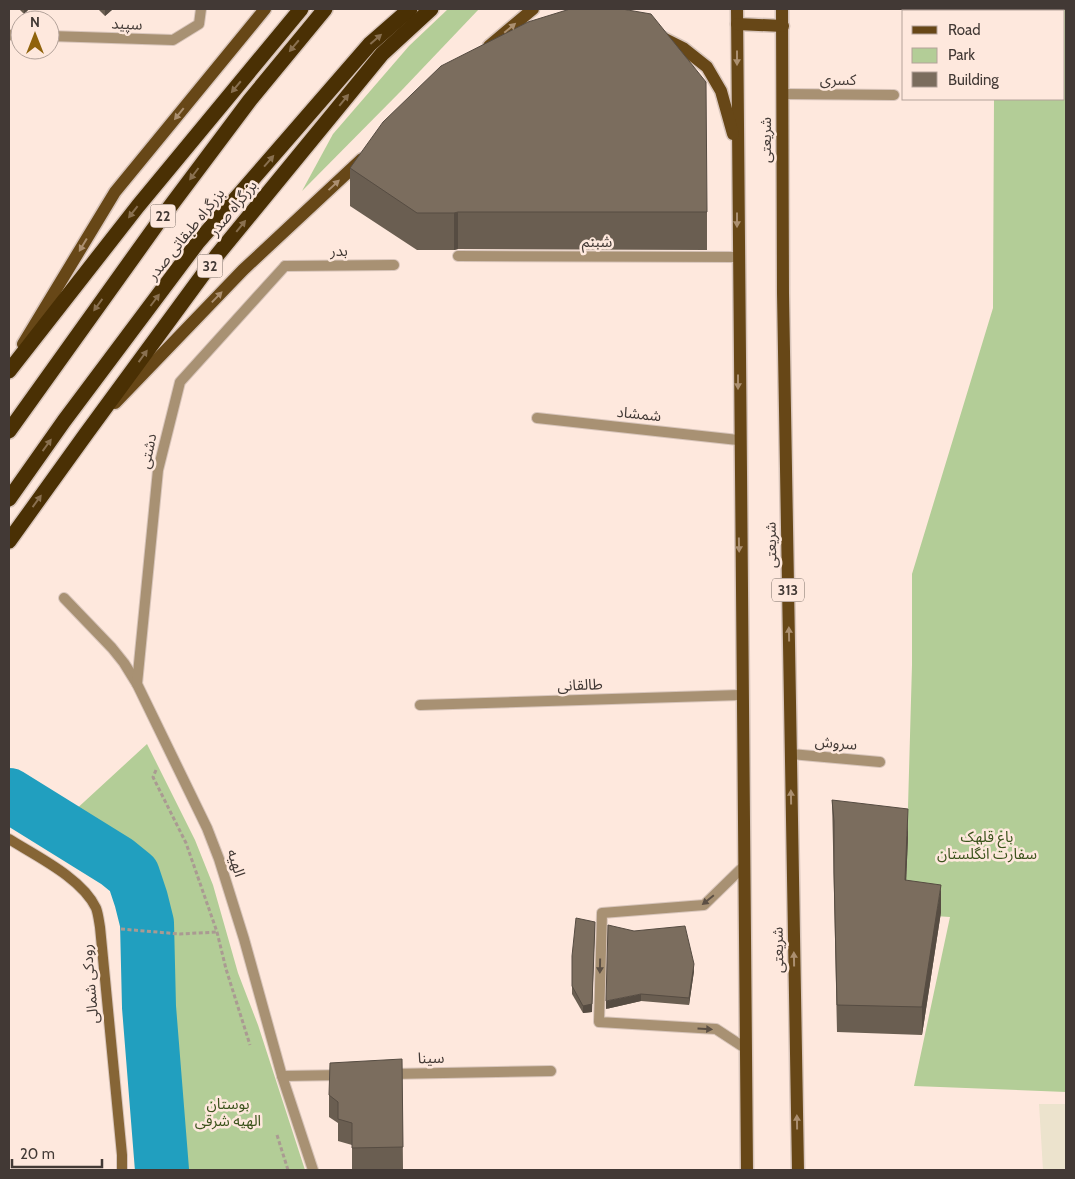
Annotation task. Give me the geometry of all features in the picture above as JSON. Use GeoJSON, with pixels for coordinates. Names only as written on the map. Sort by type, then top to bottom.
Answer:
{"type":"FeatureCollection","features":[{"type":"Feature","properties":{"kind":"highway"},"geometry":{"type":"LineString","coordinates":[[9,371],[138,206],[301,9]]}},
{"type":"Feature","properties":{"kind":"highway","name":"بزرگراه طبقاتی صدر"},"geometry":{"type":"LineString","coordinates":[[9,430],[227,130],[326,9]]}},
{"type":"Feature","properties":{"kind":"highway","name":"بزرگراه طبقاتی صدر"},"geometry":{"type":"LineString","coordinates":[[9,499],[64,421],[198,242],[370,44],[410,9]]}},
{"type":"Feature","properties":{"kind":"highway","name":"بزرگراه صدر"},"geometry":{"type":"LineString","coordinates":[[9,540],[218,254],[382,54],[431,9]]}},
{"type":"Feature","properties":{"kind":"main road"},"geometry":{"type":"LineString","coordinates":[[9,368],[115,192],[265,9]]}},
{"type":"Feature","properties":{"kind":"main road"},"geometry":{"type":"LineString","coordinates":[[483,51],[533,9]]}},
{"type":"Feature","properties":{"kind":"main road","name":"شریعتی"},"geometry":{"type":"LineString","coordinates":[[737,9],[740,695],[747,1170]]}},
{"type":"Feature","properties":{"kind":"main road","name":"شریعتی"},"geometry":{"type":"LineString","coordinates":[[782,9],[782,293],[798,1170]]}},
{"type":"Feature","properties":{"kind":"main road"},"geometry":{"type":"LineString","coordinates":[[737,24],[782,26]]}},
{"type":"Feature","properties":{"kind":"main road"},"geometry":{"type":"LineString","coordinates":[[650,32],[683,48],[707,67],[721,91],[737,150]]}},
{"type":"Feature","properties":{"kind":"main road"},"geometry":{"type":"LineString","coordinates":[[86,434],[243,270],[369,152]]}},
{"type":"Feature","properties":{"kind":"street","name":"سپید"},"geometry":{"type":"LineString","coordinates":[[60,36],[173,40],[199,24],[201,9]]}},
{"type":"Feature","properties":{"kind":"street","name":"کسری"},"geometry":{"type":"LineString","coordinates":[[782,94],[894,95]]}},
{"type":"Feature","properties":{"kind":"street","name":"شبنم"},"geometry":{"type":"LineString","coordinates":[[458,256],[737,257]]}},
{"type":"Feature","properties":{"kind":"street","name":"بدر"},"geometry":{"type":"LineString","coordinates":[[285,266],[394,265]]}},
{"type":"Feature","properties":{"kind":"street","name":"دشتی"},"geometry":{"type":"LineString","coordinates":[[137,684],[158,470],[180,382],[285,266]]}},
{"type":"Feature","properties":{"kind":"street","name":"شمشاد"},"geometry":{"type":"LineString","coordinates":[[537,418],[738,440]]}},
{"type":"Feature","properties":{"kind":"street","name":"الهیه"},"geometry":{"type":"LineString","coordinates":[[64,598],[124,663],[137,684],[207,828],[244,938],[282,1076],[313,1170]]}},
{"type":"Feature","properties":{"kind":"street","name":"طالقانی"},"geometry":{"type":"LineString","coordinates":[[420,705],[740,695]]}},
{"type":"Feature","properties":{"kind":"street","name":"سروش"},"geometry":{"type":"LineString","coordinates":[[791,754],[880,762]]}},
{"type":"Feature","properties":{"kind":"street","name":"رودکی شمالی"},"geometry":{"type":"LineString","coordinates":[[9,839],[67,876],[84,890],[96,908],[101,936],[122,1170]]}},
{"type":"Feature","properties":{"kind":"street"},"geometry":{"type":"LineString","coordinates":[[743,866],[704,905],[602,913],[599,1022],[716,1029],[745,1048]]}},
{"type":"Feature","properties":{"kind":"street","name":"سینا"},"geometry":{"type":"LineString","coordinates":[[381,1074],[551,1071]]}},
{"type":"Feature","properties":{"kind":"street"},"geometry":{"type":"LineString","coordinates":[[282,1076],[352,1075]]}},
{"type":"Feature","properties":{"kind":"path"},"geometry":{"type":"LineString","coordinates":[[153,777],[186,843],[217,932],[226,969],[252,1051]]}},
{"type":"Feature","properties":{"kind":"path"},"geometry":{"type":"LineString","coordinates":[[129,931],[180,934],[217,932]]}},
{"type":"Feature","properties":{"kind":"path"},"geometry":{"type":"LineString","coordinates":[[277,1134],[288,1170]]}},
{"type":"Feature","properties":{"kind":"shaded area"},"geometry":{"type":"Polygon","coordinates":[[[1039,1104],[1066,1104],[1066,1170],[1043,1170],[1039,1104]]]}},
{"type":"Feature","properties":{"kind":"green space"},"geometry":{"type":"Polygon","coordinates":[[[448,9],[479,9],[302,191],[333,134],[409,46],[448,9]]]}},
{"type":"Feature","properties":{"kind":"green space","name":"باغ قلهک سفارت انگلستان"},"geometry":{"type":"Polygon","coordinates":[[[1066,9],[1066,1092],[914,1086],[950,917],[905,914],[912,665],[912,574],[993,308],[994,100],[1065,100],[1065,10],[996,10],[1066,9]]]}},
{"type":"Feature","properties":{"kind":"green space","name":"بوستان الهیه شرقی"},"geometry":{"type":"Polygon","coordinates":[[[147,744],[195,840],[213,885],[238,973],[258,1025],[305,1170],[181,1170],[168,1098],[167,967],[159,886],[149,864],[72,813],[147,744]]]}},
{"type":"Feature","properties":{"kind":"building"},"geometry":{"type":"Polygon","coordinates":[[[570,9],[622,9],[651,14],[706,82],[707,212],[417,213],[350,168],[383,122],[441,66],[528,22],[570,9]]]}},
{"type":"Feature","properties":{"kind":"building"},"geometry":{"type":"Polygon","coordinates":[[[832,800],[908,809],[905,880],[941,885],[922,1007],[837,1005],[832,800]]]}},
{"type":"Feature","properties":{"kind":"building"},"geometry":{"type":"Polygon","coordinates":[[[576,918],[595,922],[592,1004],[583,1006],[572,986],[572,956],[576,918]]]}},
{"type":"Feature","properties":{"kind":"building"},"geometry":{"type":"Polygon","coordinates":[[[608,925],[634,931],[685,926],[694,964],[689,998],[641,994],[606,1001],[608,925]]]}},
{"type":"Feature","properties":{"kind":"building"},"geometry":{"type":"Polygon","coordinates":[[[402,1059],[403,1147],[352,1148],[352,1123],[338,1119],[338,1102],[329,1095],[330,1063],[402,1059]]]}},
{"type":"Feature","properties":{"kind":"waterway"},"geometry":{"type":"LineString","coordinates":[[9,795],[117,862],[133,875],[147,923],[149,1007],[162,1170]]}}]}
